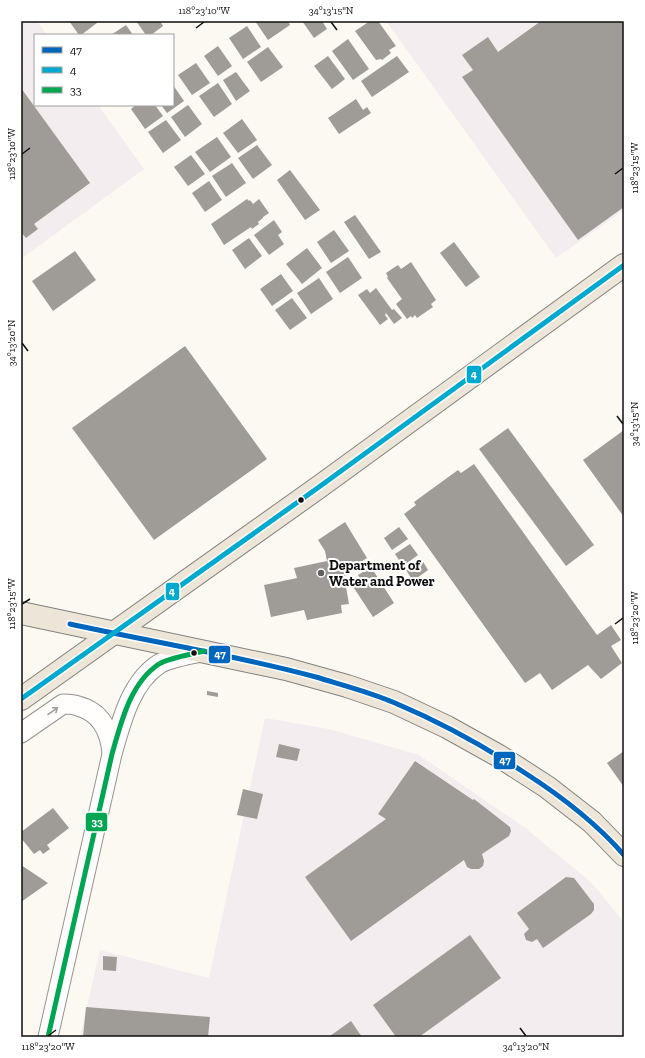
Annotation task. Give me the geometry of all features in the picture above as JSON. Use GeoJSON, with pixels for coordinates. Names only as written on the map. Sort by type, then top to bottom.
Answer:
{"type":"FeatureCollection","features":[{"type":"Feature","properties":{"kind":"main road"},"geometry":{"type":"LineString","coordinates":[[21,699],[624,265]]}},
{"type":"Feature","properties":{"kind":"main road"},"geometry":{"type":"LineString","coordinates":[[21,613],[286,669],[347,686],[394,702],[447,727],[499,756],[547,787],[592,822],[624,855]]}},
{"type":"Feature","properties":{"kind":"street"},"geometry":{"type":"LineString","coordinates":[[48,1037],[112,754],[123,715],[132,694],[145,677],[160,663],[204,652]]}},
{"type":"Feature","properties":{"kind":"street"},"geometry":{"type":"LineString","coordinates":[[21,733],[63,704],[79,706],[93,713],[104,724],[111,738],[112,754]]}},
{"type":"Feature","properties":{"kind":"shaded area"},"geometry":{"type":"Polygon","coordinates":[[[21,21],[37,21],[46,34],[34,34],[34,106],[99,106],[144,169],[21,259],[21,21]]]}},
{"type":"Feature","properties":{"kind":"shaded area"},"geometry":{"type":"Polygon","coordinates":[[[386,21],[624,21],[624,210],[556,258],[386,21]]]}},
{"type":"Feature","properties":{"kind":"shaded area"},"geometry":{"type":"Polygon","coordinates":[[[265,718],[329,729],[419,755],[524,827],[591,882],[624,922],[624,1037],[80,1037],[100,950],[209,978],[265,718]]]}},
{"type":"Feature","properties":{"kind":"building"},"geometry":{"type":"Polygon","coordinates":[[[69,21],[95,21],[97,23],[82,34],[78,34],[69,21]]]}},
{"type":"Feature","properties":{"kind":"building"},"geometry":{"type":"Polygon","coordinates":[[[136,21],[160,21],[163,26],[152,34],[145,34],[136,21]]]}},
{"type":"Feature","properties":{"kind":"building"},"geometry":{"type":"Polygon","coordinates":[[[255,21],[288,21],[290,25],[268,40],[255,21]]]}},
{"type":"Feature","properties":{"kind":"building"},"geometry":{"type":"Polygon","coordinates":[[[302,21],[322,21],[327,29],[314,38],[302,21]]]}},
{"type":"Feature","properties":{"kind":"building"},"geometry":{"type":"Polygon","coordinates":[[[370,21],[378,21],[396,46],[389,50],[391,53],[382,60],[376,60],[355,31],[370,21]]]}},
{"type":"Feature","properties":{"kind":"building"},"geometry":{"type":"Polygon","coordinates":[[[541,21],[624,21],[624,207],[578,240],[462,77],[473,70],[462,55],[488,37],[498,52],[541,21]]]}},
{"type":"Feature","properties":{"kind":"building"},"geometry":{"type":"Polygon","coordinates":[[[126,25],[132,34],[112,34],[126,25]]]}},
{"type":"Feature","properties":{"kind":"building"},"geometry":{"type":"Polygon","coordinates":[[[247,26],[261,47],[243,59],[229,38],[247,26]]]}},
{"type":"Feature","properties":{"kind":"building"},"geometry":{"type":"Polygon","coordinates":[[[348,39],[369,69],[353,80],[332,51],[348,39]]]}},
{"type":"Feature","properties":{"kind":"building"},"geometry":{"type":"Polygon","coordinates":[[[218,46],[232,66],[218,76],[204,56],[218,46]]]}},
{"type":"Feature","properties":{"kind":"building"},"geometry":{"type":"Polygon","coordinates":[[[268,47],[283,67],[261,82],[247,62],[268,47]]]}},
{"type":"Feature","properties":{"kind":"building"},"geometry":{"type":"Polygon","coordinates":[[[328,56],[345,79],[332,89],[314,66],[328,56]]]}},
{"type":"Feature","properties":{"kind":"building"},"geometry":{"type":"Polygon","coordinates":[[[397,56],[409,72],[372,97],[361,81],[397,56]]]}},
{"type":"Feature","properties":{"kind":"building"},"geometry":{"type":"Polygon","coordinates":[[[196,63],[210,83],[192,95],[178,75],[196,63]]]}},
{"type":"Feature","properties":{"kind":"building"},"geometry":{"type":"Polygon","coordinates":[[[236,72],[250,91],[236,101],[223,80],[236,72]]]}},
{"type":"Feature","properties":{"kind":"building"},"geometry":{"type":"Polygon","coordinates":[[[218,83],[232,104],[214,117],[199,96],[218,83]]]}},
{"type":"Feature","properties":{"kind":"building"},"geometry":{"type":"Polygon","coordinates":[[[174,86],[184,101],[167,113],[162,106],[174,106],[174,86]]]}},
{"type":"Feature","properties":{"kind":"building"},"geometry":{"type":"Polygon","coordinates":[[[21,88],[90,183],[34,224],[38,229],[26,238],[21,232],[21,88]]]}},
{"type":"Feature","properties":{"kind":"building"},"geometry":{"type":"Polygon","coordinates":[[[356,99],[363,110],[367,107],[371,113],[339,134],[328,118],[356,99]]]}},
{"type":"Feature","properties":{"kind":"building"},"geometry":{"type":"Polygon","coordinates":[[[188,105],[202,124],[185,137],[171,117],[188,105]]]}},
{"type":"Feature","properties":{"kind":"building"},"geometry":{"type":"Polygon","coordinates":[[[135,106],[156,106],[163,116],[145,129],[131,109],[135,106]]]}},
{"type":"Feature","properties":{"kind":"building"},"geometry":{"type":"Polygon","coordinates":[[[242,119],[257,140],[238,153],[223,133],[242,119]]]}},
{"type":"Feature","properties":{"kind":"building"},"geometry":{"type":"Polygon","coordinates":[[[166,120],[181,140],[163,153],[148,132],[166,120]]]}},
{"type":"Feature","properties":{"kind":"building"},"geometry":{"type":"Polygon","coordinates":[[[217,137],[231,157],[210,172],[195,152],[217,137]]]}},
{"type":"Feature","properties":{"kind":"building"},"geometry":{"type":"Polygon","coordinates":[[[257,145],[272,165],[253,179],[238,158],[257,145]]]}},
{"type":"Feature","properties":{"kind":"building"},"geometry":{"type":"Polygon","coordinates":[[[191,155],[205,174],[188,186],[174,167],[191,155]]]}},
{"type":"Feature","properties":{"kind":"building"},"geometry":{"type":"Polygon","coordinates":[[[232,163],[246,183],[226,197],[212,176],[232,163]]]}},
{"type":"Feature","properties":{"kind":"building"},"geometry":{"type":"Polygon","coordinates":[[[290,170],[320,210],[305,220],[277,180],[290,170]]]}},
{"type":"Feature","properties":{"kind":"building"},"geometry":{"type":"Polygon","coordinates":[[[209,181],[222,200],[205,212],[192,193],[209,181]]]}},
{"type":"Feature","properties":{"kind":"building"},"geometry":{"type":"Polygon","coordinates":[[[247,199],[253,204],[259,199],[269,213],[252,229],[251,227],[224,245],[211,224],[247,199]]]}},
{"type":"Feature","properties":{"kind":"building"},"geometry":{"type":"Polygon","coordinates":[[[355,215],[381,252],[369,259],[344,222],[355,215]]]}},
{"type":"Feature","properties":{"kind":"building"},"geometry":{"type":"Polygon","coordinates":[[[274,220],[282,232],[278,235],[284,244],[269,255],[254,235],[274,220]]]}},
{"type":"Feature","properties":{"kind":"building"},"geometry":{"type":"Polygon","coordinates":[[[334,230],[349,251],[331,263],[317,242],[334,230]]]}},
{"type":"Feature","properties":{"kind":"building"},"geometry":{"type":"Polygon","coordinates":[[[249,238],[262,256],[245,269],[232,250],[249,238]]]}},
{"type":"Feature","properties":{"kind":"building"},"geometry":{"type":"Polygon","coordinates":[[[454,242],[480,277],[466,287],[440,253],[454,242]]]}},
{"type":"Feature","properties":{"kind":"building"},"geometry":{"type":"Polygon","coordinates":[[[307,248],[322,268],[302,284],[286,264],[307,248]]]}},
{"type":"Feature","properties":{"kind":"building"},"geometry":{"type":"Polygon","coordinates":[[[75,251],[96,280],[53,311],[32,281],[75,251]]]}},
{"type":"Feature","properties":{"kind":"building"},"geometry":{"type":"Polygon","coordinates":[[[348,257],[362,278],[340,293],[326,272],[348,257]]]}},
{"type":"Feature","properties":{"kind":"building"},"geometry":{"type":"Polygon","coordinates":[[[411,262],[436,300],[431,304],[433,307],[417,318],[415,315],[412,318],[411,316],[407,319],[396,304],[402,299],[387,278],[386,273],[398,265],[401,269],[411,262]]]}},
{"type":"Feature","properties":{"kind":"building"},"geometry":{"type":"Polygon","coordinates":[[[281,274],[293,291],[272,306],[260,289],[281,274]]]}},
{"type":"Feature","properties":{"kind":"building"},"geometry":{"type":"Polygon","coordinates":[[[319,278],[333,299],[311,314],[297,293],[319,278]]]}},
{"type":"Feature","properties":{"kind":"building"},"geometry":{"type":"Polygon","coordinates":[[[376,288],[392,310],[394,309],[402,318],[394,324],[386,313],[385,315],[388,319],[380,325],[358,295],[367,289],[370,293],[376,288]]]}},
{"type":"Feature","properties":{"kind":"building"},"geometry":{"type":"Polygon","coordinates":[[[292,298],[307,318],[290,330],[275,310],[292,298]]]}},
{"type":"Feature","properties":{"kind":"building"},"geometry":{"type":"Polygon","coordinates":[[[185,346],[267,459],[154,540],[72,428],[185,346]]]}},
{"type":"Feature","properties":{"kind":"building"},"geometry":{"type":"Polygon","coordinates":[[[508,428],[594,545],[566,566],[479,449],[508,428]]]}},
{"type":"Feature","properties":{"kind":"building"},"geometry":{"type":"Polygon","coordinates":[[[624,430],[624,517],[583,460],[624,430]]]}},
{"type":"Feature","properties":{"kind":"building"},"geometry":{"type":"Polygon","coordinates":[[[474,464],[597,635],[611,625],[621,640],[611,646],[622,663],[601,679],[588,665],[552,690],[540,673],[525,683],[404,514],[416,505],[414,502],[458,470],[461,473],[474,464]]]}},
{"type":"Feature","properties":{"kind":"building","name":"Department of Water and Power"},"geometry":{"type":"Polygon","coordinates":[[[345,522],[367,558],[347,571],[349,574],[344,576],[349,604],[341,605],[342,613],[307,620],[304,610],[271,617],[264,585],[297,578],[294,568],[327,561],[325,551],[318,540],[345,522]]]}},
{"type":"Feature","properties":{"kind":"building","name":"Department of Water and Power"},"geometry":{"type":"Polygon","coordinates":[[[399,527],[408,539],[392,550],[384,538],[399,527]]]}},
{"type":"Feature","properties":{"kind":"building","name":"Department of Water and Power"},"geometry":{"type":"Polygon","coordinates":[[[410,544],[418,555],[403,566],[395,554],[410,544]]]}},
{"type":"Feature","properties":{"kind":"building","name":"Department of Water and Power"},"geometry":{"type":"Polygon","coordinates":[[[422,560],[428,570],[413,581],[406,570],[422,560]]]}},
{"type":"Feature","properties":{"kind":"building","name":"Department of Water and Power"},"geometry":{"type":"Polygon","coordinates":[[[371,567],[394,603],[373,617],[352,585],[361,580],[358,575],[371,567]]]}},
{"type":"Feature","properties":{"kind":"building"},"geometry":{"type":"Polygon","coordinates":[[[207,691],[218,693],[218,697],[207,695],[207,691]]]}},
{"type":"Feature","properties":{"kind":"building"},"geometry":{"type":"Polygon","coordinates":[[[279,744],[300,749],[297,761],[276,757],[279,744]]]}},
{"type":"Feature","properties":{"kind":"building"},"geometry":{"type":"Polygon","coordinates":[[[624,751],[624,787],[607,763],[624,751]]]}},
{"type":"Feature","properties":{"kind":"building"},"geometry":{"type":"Polygon","coordinates":[[[415,761],[473,800],[474,799],[510,827],[511,831],[509,836],[482,854],[484,861],[483,866],[479,869],[471,869],[467,867],[464,860],[351,941],[305,877],[386,819],[378,814],[415,761]]]}},
{"type":"Feature","properties":{"kind":"building"},"geometry":{"type":"Polygon","coordinates":[[[243,789],[263,794],[257,819],[237,815],[243,789]]]}},
{"type":"Feature","properties":{"kind":"building"},"geometry":{"type":"Polygon","coordinates":[[[53,808],[69,828],[47,845],[50,849],[43,854],[40,850],[34,854],[21,838],[21,832],[53,808]]]}},
{"type":"Feature","properties":{"kind":"building"},"geometry":{"type":"Polygon","coordinates":[[[21,865],[48,883],[21,902],[21,865]]]}},
{"type":"Feature","properties":{"kind":"building"},"geometry":{"type":"Polygon","coordinates":[[[566,877],[574,878],[594,904],[594,910],[591,914],[543,948],[537,939],[532,942],[526,940],[524,934],[529,929],[517,913],[566,877]]]}},
{"type":"Feature","properties":{"kind":"building"},"geometry":{"type":"Polygon","coordinates":[[[470,935],[501,978],[419,1037],[396,1037],[373,1005],[470,935]]]}},
{"type":"Feature","properties":{"kind":"building"},"geometry":{"type":"Polygon","coordinates":[[[103,956],[117,957],[116,971],[103,970],[103,956]]]}},
{"type":"Feature","properties":{"kind":"building"},"geometry":{"type":"Polygon","coordinates":[[[86,1007],[210,1017],[208,1037],[83,1037],[86,1007]]]}},
{"type":"Feature","properties":{"kind":"building"},"geometry":{"type":"Polygon","coordinates":[[[351,1021],[362,1037],[330,1036],[351,1021]]]}},
{"type":"Feature","properties":{"kind":"transit line","name":"4"},"geometry":{"type":"LineString","coordinates":[[21,699],[319,487],[624,265]]}},
{"type":"Feature","properties":{"kind":"transit line","name":"47"},"geometry":{"type":"LineString","coordinates":[[70,624],[286,669],[376,695],[429,718],[494,753],[565,801],[590,821],[624,855]]}},
{"type":"Feature","properties":{"kind":"transit line","name":"33"},"geometry":{"type":"LineString","coordinates":[[48,1037],[112,754],[128,704],[141,682],[149,672],[159,664],[174,658],[204,651]]}},
{"type":"Feature","properties":{"kind":"place","name":"Department of Water and Power"},"geometry":{"type":"Point","coordinates":[321,573]}}]}
